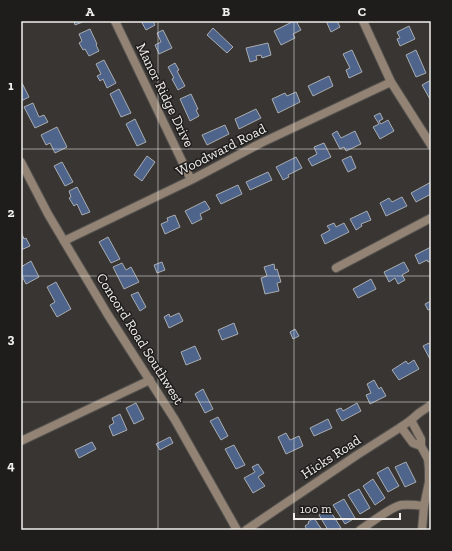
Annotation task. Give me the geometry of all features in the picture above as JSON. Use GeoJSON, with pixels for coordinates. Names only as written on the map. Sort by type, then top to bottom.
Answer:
{"type":"FeatureCollection","features":[{"type":"Feature","properties":{"kind":"street","name":"Manor Ridge Drive"},"geometry":{"type":"LineString","coordinates":[[115,21],[191,180]]}},
{"type":"Feature","properties":{"kind":"street"},"geometry":{"type":"LineString","coordinates":[[362,21],[391,82],[431,145]]}},
{"type":"Feature","properties":{"kind":"street","name":"Woodward Road"},"geometry":{"type":"LineString","coordinates":[[64,241],[391,82]]}},
{"type":"Feature","properties":{"kind":"street","name":"Concord Road Southwest"},"geometry":{"type":"LineString","coordinates":[[21,162],[48,214],[108,315],[187,440],[237,530]]}},
{"type":"Feature","properties":{"kind":"street"},"geometry":{"type":"LineString","coordinates":[[336,268],[431,218]]}},
{"type":"Feature","properties":{"kind":"street"},"geometry":{"type":"LineString","coordinates":[[21,441],[150,380]]}},
{"type":"Feature","properties":{"kind":"street","name":"Hicks Road"},"geometry":{"type":"LineString","coordinates":[[246,530],[401,427],[431,405]]}},
{"type":"Feature","properties":{"kind":"street"},"geometry":{"type":"LineString","coordinates":[[411,420],[421,439],[421,446],[428,459],[429,482],[424,506],[422,530]]}},
{"type":"Feature","properties":{"kind":"street"},"geometry":{"type":"LineString","coordinates":[[401,427],[413,443],[421,446]]}},
{"type":"Feature","properties":{"kind":"street"},"geometry":{"type":"LineString","coordinates":[[360,530],[389,510],[401,505],[424,506]]}},
{"type":"Feature","properties":{"kind":"building"},"geometry":{"type":"Polygon","coordinates":[[[74,21],[85,21],[75,25],[74,21]]]}},
{"type":"Feature","properties":{"kind":"building"},"geometry":{"type":"Polygon","coordinates":[[[141,21],[153,21],[155,25],[146,30],[141,21]]]}},
{"type":"Feature","properties":{"kind":"building"},"geometry":{"type":"Polygon","coordinates":[[[296,21],[301,30],[293,34],[295,38],[281,45],[274,31],[296,21]]]}},
{"type":"Feature","properties":{"kind":"building"},"geometry":{"type":"Polygon","coordinates":[[[326,21],[337,21],[340,27],[331,32],[326,21]]]}},
{"type":"Feature","properties":{"kind":"building"},"geometry":{"type":"Polygon","coordinates":[[[409,26],[415,39],[400,46],[397,39],[400,38],[397,32],[409,26]]]}},
{"type":"Feature","properties":{"kind":"building"},"geometry":{"type":"Polygon","coordinates":[[[213,28],[233,47],[227,53],[207,35],[213,28]]]}},
{"type":"Feature","properties":{"kind":"building"},"geometry":{"type":"Polygon","coordinates":[[[90,29],[99,51],[89,56],[79,43],[82,41],[79,34],[90,29]]]}},
{"type":"Feature","properties":{"kind":"building"},"geometry":{"type":"Polygon","coordinates":[[[163,30],[172,48],[159,54],[155,45],[161,42],[157,33],[163,30]]]}},
{"type":"Feature","properties":{"kind":"building"},"geometry":{"type":"Polygon","coordinates":[[[268,43],[271,55],[262,58],[261,55],[256,56],[257,60],[250,62],[246,48],[268,43]]]}},
{"type":"Feature","properties":{"kind":"building"},"geometry":{"type":"Polygon","coordinates":[[[352,50],[362,72],[349,78],[346,70],[350,68],[343,54],[352,50]]]}},
{"type":"Feature","properties":{"kind":"building"},"geometry":{"type":"Polygon","coordinates":[[[416,50],[426,73],[416,77],[406,55],[416,50]]]}},
{"type":"Feature","properties":{"kind":"building"},"geometry":{"type":"Polygon","coordinates":[[[104,60],[116,83],[107,88],[103,79],[100,81],[97,76],[101,74],[96,64],[104,60]]]}},
{"type":"Feature","properties":{"kind":"building"},"geometry":{"type":"Polygon","coordinates":[[[175,63],[179,70],[177,71],[185,86],[178,90],[168,67],[175,63]]]}},
{"type":"Feature","properties":{"kind":"building"},"geometry":{"type":"Polygon","coordinates":[[[329,76],[333,86],[313,96],[308,86],[329,76]]]}},
{"type":"Feature","properties":{"kind":"building"},"geometry":{"type":"Polygon","coordinates":[[[431,80],[431,101],[422,85],[431,80]]]}},
{"type":"Feature","properties":{"kind":"building"},"geometry":{"type":"Polygon","coordinates":[[[21,81],[29,97],[21,101],[21,81]]]}},
{"type":"Feature","properties":{"kind":"building"},"geometry":{"type":"Polygon","coordinates":[[[119,89],[131,113],[121,117],[110,94],[119,89]]]}},
{"type":"Feature","properties":{"kind":"building"},"geometry":{"type":"Polygon","coordinates":[[[296,92],[300,102],[278,113],[272,99],[285,93],[287,96],[296,92]]]}},
{"type":"Feature","properties":{"kind":"building"},"geometry":{"type":"Polygon","coordinates":[[[191,94],[198,109],[196,110],[199,116],[190,121],[180,99],[191,94]]]}},
{"type":"Feature","properties":{"kind":"building"},"geometry":{"type":"Polygon","coordinates":[[[33,103],[39,117],[44,115],[48,122],[35,128],[24,107],[33,103]]]}},
{"type":"Feature","properties":{"kind":"building"},"geometry":{"type":"Polygon","coordinates":[[[256,109],[261,118],[239,129],[235,119],[256,109]]]}},
{"type":"Feature","properties":{"kind":"building"},"geometry":{"type":"Polygon","coordinates":[[[380,113],[383,119],[379,121],[381,124],[388,120],[394,131],[380,139],[373,127],[379,124],[374,116],[380,113]]]}},
{"type":"Feature","properties":{"kind":"building"},"geometry":{"type":"Polygon","coordinates":[[[135,119],[146,142],[137,146],[126,124],[135,119]]]}},
{"type":"Feature","properties":{"kind":"building"},"geometry":{"type":"Polygon","coordinates":[[[225,125],[229,134],[207,145],[202,135],[225,125]]]}},
{"type":"Feature","properties":{"kind":"building"},"geometry":{"type":"Polygon","coordinates":[[[57,127],[67,147],[55,153],[50,143],[46,145],[41,135],[57,127]]]}},
{"type":"Feature","properties":{"kind":"building"},"geometry":{"type":"Polygon","coordinates":[[[337,131],[341,138],[355,131],[361,144],[346,151],[344,147],[340,149],[332,134],[337,131]]]}},
{"type":"Feature","properties":{"kind":"building"},"geometry":{"type":"Polygon","coordinates":[[[324,143],[331,157],[312,166],[308,159],[317,154],[314,147],[324,143]]]}},
{"type":"Feature","properties":{"kind":"building"},"geometry":{"type":"Polygon","coordinates":[[[147,156],[155,162],[142,181],[134,175],[147,156]]]}},
{"type":"Feature","properties":{"kind":"building"},"geometry":{"type":"Polygon","coordinates":[[[351,156],[356,168],[348,172],[342,160],[351,156]]]}},
{"type":"Feature","properties":{"kind":"building"},"geometry":{"type":"Polygon","coordinates":[[[296,157],[302,168],[288,175],[289,177],[283,180],[276,167],[296,157]]]}},
{"type":"Feature","properties":{"kind":"building"},"geometry":{"type":"Polygon","coordinates":[[[62,162],[73,182],[65,186],[54,166],[62,162]]]}},
{"type":"Feature","properties":{"kind":"building"},"geometry":{"type":"Polygon","coordinates":[[[268,172],[272,180],[250,190],[246,182],[268,172]]]}},
{"type":"Feature","properties":{"kind":"building"},"geometry":{"type":"Polygon","coordinates":[[[431,182],[431,194],[416,202],[411,193],[431,182]]]}},
{"type":"Feature","properties":{"kind":"building"},"geometry":{"type":"Polygon","coordinates":[[[238,185],[242,194],[221,204],[216,195],[238,185]]]}},
{"type":"Feature","properties":{"kind":"building"},"geometry":{"type":"Polygon","coordinates":[[[77,187],[90,212],[82,215],[77,204],[74,206],[69,198],[71,197],[69,191],[77,187]]]}},
{"type":"Feature","properties":{"kind":"building"},"geometry":{"type":"Polygon","coordinates":[[[402,197],[407,206],[386,216],[380,203],[389,198],[392,202],[402,197]]]}},
{"type":"Feature","properties":{"kind":"building"},"geometry":{"type":"Polygon","coordinates":[[[205,201],[210,209],[200,214],[202,219],[192,224],[185,211],[205,201]]]}},
{"type":"Feature","properties":{"kind":"building"},"geometry":{"type":"Polygon","coordinates":[[[367,211],[371,220],[361,224],[362,226],[356,230],[350,219],[367,211]]]}},
{"type":"Feature","properties":{"kind":"building"},"geometry":{"type":"Polygon","coordinates":[[[175,215],[180,227],[165,234],[161,224],[168,221],[167,218],[175,215]]]}},
{"type":"Feature","properties":{"kind":"building"},"geometry":{"type":"Polygon","coordinates":[[[334,223],[336,227],[344,223],[349,232],[325,244],[321,235],[330,230],[327,226],[334,223]]]}},
{"type":"Feature","properties":{"kind":"building"},"geometry":{"type":"Polygon","coordinates":[[[21,232],[24,239],[26,238],[30,246],[21,250],[21,232]]]}},
{"type":"Feature","properties":{"kind":"building"},"geometry":{"type":"Polygon","coordinates":[[[108,237],[120,259],[111,263],[99,242],[108,237]]]}},
{"type":"Feature","properties":{"kind":"building"},"geometry":{"type":"Polygon","coordinates":[[[431,247],[431,261],[428,262],[427,260],[419,264],[415,255],[431,247]]]}},
{"type":"Feature","properties":{"kind":"building"},"geometry":{"type":"Polygon","coordinates":[[[31,261],[39,277],[26,284],[21,274],[21,267],[31,261]]]}},
{"type":"Feature","properties":{"kind":"building"},"geometry":{"type":"Polygon","coordinates":[[[162,262],[165,270],[157,273],[154,265],[162,262]]]}},
{"type":"Feature","properties":{"kind":"building"},"geometry":{"type":"Polygon","coordinates":[[[404,262],[409,271],[402,275],[405,280],[398,284],[395,278],[389,282],[384,272],[404,262]]]}},
{"type":"Feature","properties":{"kind":"building"},"geometry":{"type":"Polygon","coordinates":[[[122,263],[126,270],[131,267],[139,282],[124,289],[113,267],[122,263]]]}},
{"type":"Feature","properties":{"kind":"building"},"geometry":{"type":"Polygon","coordinates":[[[274,264],[275,270],[277,269],[281,282],[277,283],[279,291],[265,294],[261,278],[267,276],[264,267],[274,264]]]}},
{"type":"Feature","properties":{"kind":"building"},"geometry":{"type":"Polygon","coordinates":[[[371,279],[376,289],[358,298],[353,289],[371,279]]]}},
{"type":"Feature","properties":{"kind":"building"},"geometry":{"type":"Polygon","coordinates":[[[56,282],[71,309],[57,317],[50,305],[55,302],[47,287],[56,282]]]}},
{"type":"Feature","properties":{"kind":"building"},"geometry":{"type":"Polygon","coordinates":[[[138,292],[146,307],[140,311],[131,295],[138,292]]]}},
{"type":"Feature","properties":{"kind":"building"},"geometry":{"type":"Polygon","coordinates":[[[431,301],[431,309],[428,310],[425,304],[431,301]]]}},
{"type":"Feature","properties":{"kind":"building"},"geometry":{"type":"Polygon","coordinates":[[[179,313],[183,321],[169,328],[164,317],[169,314],[170,317],[179,313]]]}},
{"type":"Feature","properties":{"kind":"building"},"geometry":{"type":"Polygon","coordinates":[[[234,323],[238,334],[222,340],[218,330],[234,323]]]}},
{"type":"Feature","properties":{"kind":"building"},"geometry":{"type":"Polygon","coordinates":[[[295,329],[299,336],[293,339],[290,332],[295,329]]]}},
{"type":"Feature","properties":{"kind":"building"},"geometry":{"type":"Polygon","coordinates":[[[429,343],[431,346],[431,361],[423,346],[429,343]]]}},
{"type":"Feature","properties":{"kind":"building"},"geometry":{"type":"Polygon","coordinates":[[[195,346],[201,359],[186,365],[181,352],[195,346]]]}},
{"type":"Feature","properties":{"kind":"building"},"geometry":{"type":"Polygon","coordinates":[[[414,360],[419,369],[399,380],[392,370],[406,361],[408,364],[414,360]]]}},
{"type":"Feature","properties":{"kind":"building"},"geometry":{"type":"Polygon","coordinates":[[[374,380],[379,389],[381,387],[386,396],[370,404],[366,395],[371,393],[367,384],[374,380]]]}},
{"type":"Feature","properties":{"kind":"building"},"geometry":{"type":"Polygon","coordinates":[[[203,389],[213,409],[205,413],[195,394],[203,389]]]}},
{"type":"Feature","properties":{"kind":"building"},"geometry":{"type":"Polygon","coordinates":[[[136,403],[144,419],[134,424],[126,408],[136,403]]]}},
{"type":"Feature","properties":{"kind":"building"},"geometry":{"type":"Polygon","coordinates":[[[357,403],[361,411],[342,421],[336,410],[341,408],[343,411],[357,403]]]}},
{"type":"Feature","properties":{"kind":"building"},"geometry":{"type":"Polygon","coordinates":[[[120,414],[127,430],[113,436],[109,426],[114,423],[112,418],[120,414]]]}},
{"type":"Feature","properties":{"kind":"building"},"geometry":{"type":"Polygon","coordinates":[[[218,417],[228,436],[221,440],[210,421],[218,417]]]}},
{"type":"Feature","properties":{"kind":"building"},"geometry":{"type":"Polygon","coordinates":[[[328,419],[332,428],[314,436],[310,428],[328,419]]]}},
{"type":"Feature","properties":{"kind":"building"},"geometry":{"type":"Polygon","coordinates":[[[286,433],[290,440],[299,436],[303,446],[286,454],[278,437],[286,433]]]}},
{"type":"Feature","properties":{"kind":"building"},"geometry":{"type":"Polygon","coordinates":[[[170,437],[173,443],[160,450],[156,444],[170,437]]]}},
{"type":"Feature","properties":{"kind":"building"},"geometry":{"type":"Polygon","coordinates":[[[92,442],[96,449],[79,458],[75,450],[92,442]]]}},
{"type":"Feature","properties":{"kind":"building"},"geometry":{"type":"Polygon","coordinates":[[[234,445],[245,465],[236,469],[225,449],[234,445]]]}},
{"type":"Feature","properties":{"kind":"building"},"geometry":{"type":"Polygon","coordinates":[[[406,462],[416,482],[405,487],[395,467],[406,462]]]}},
{"type":"Feature","properties":{"kind":"building"},"geometry":{"type":"Polygon","coordinates":[[[258,464],[264,473],[258,477],[265,486],[253,493],[244,478],[255,472],[252,467],[258,464]]]}},
{"type":"Feature","properties":{"kind":"building"},"geometry":{"type":"Polygon","coordinates":[[[388,467],[399,486],[388,492],[377,473],[388,467]]]}},
{"type":"Feature","properties":{"kind":"building"},"geometry":{"type":"Polygon","coordinates":[[[373,479],[385,498],[375,505],[363,486],[373,479]]]}},
{"type":"Feature","properties":{"kind":"building"},"geometry":{"type":"Polygon","coordinates":[[[359,489],[370,508],[360,514],[348,495],[359,489]]]}},
{"type":"Feature","properties":{"kind":"building"},"geometry":{"type":"Polygon","coordinates":[[[344,499],[355,518],[345,524],[333,505],[344,499]]]}},
{"type":"Feature","properties":{"kind":"building"},"geometry":{"type":"Polygon","coordinates":[[[329,509],[341,528],[337,530],[328,530],[319,515],[329,509]]]}},
{"type":"Feature","properties":{"kind":"building"},"geometry":{"type":"Polygon","coordinates":[[[314,518],[322,530],[307,530],[305,526],[314,518]]]}}]}
